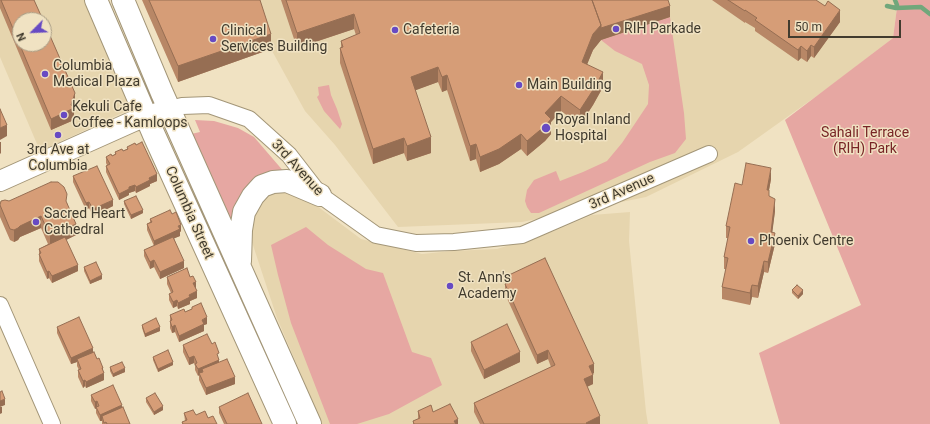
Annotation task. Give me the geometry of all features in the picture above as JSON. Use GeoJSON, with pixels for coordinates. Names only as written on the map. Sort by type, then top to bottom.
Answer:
{"type":"FeatureCollection","features":[{"type":"Feature","properties":{"kind":"main road","name":"Columbia Street"},"geometry":{"type":"LineString","coordinates":[[96,0],[146,116],[285,424]]}},
{"type":"Feature","properties":{"kind":"main road","name":"Columbia Street"},"geometry":{"type":"LineString","coordinates":[[123,0],[169,109],[310,424]]}},
{"type":"Feature","properties":{"kind":"main road"},"geometry":{"type":"LineString","coordinates":[[240,266],[241,230],[244,212],[253,196],[262,186],[273,182],[287,181],[320,195]]}},
{"type":"Feature","properties":{"kind":"street","name":"3rd Avenue"},"geometry":{"type":"LineString","coordinates":[[0,181],[107,132],[146,116],[182,106],[209,105],[249,119],[289,155],[320,195],[376,235],[416,243],[431,243],[522,235],[709,154]]}},
{"type":"Feature","properties":{"kind":"street"},"geometry":{"type":"LineString","coordinates":[[0,305],[52,424]]}},
{"type":"Feature","properties":{"kind":"shaded area"},"geometry":{"type":"Polygon","coordinates":[[[0,0],[86,0],[133,108],[40,151],[0,57],[0,0]]]}},
{"type":"Feature","properties":{"kind":"shaded area","name":"Royal Inland Hospital"},"geometry":{"type":"Polygon","coordinates":[[[255,0],[898,0],[893,38],[832,85],[738,152],[646,197],[522,222],[398,227],[335,145],[305,111],[271,49],[255,0]]]}},
{"type":"Feature","properties":{"kind":"shaded area","name":"St. Ann's Academy"},"geometry":{"type":"Polygon","coordinates":[[[270,189],[286,189],[305,197],[361,239],[422,254],[497,249],[554,231],[592,215],[630,212],[629,241],[648,424],[322,424],[277,318],[247,227],[256,207],[270,189]]]}},
{"type":"Feature","properties":{"kind":"green space","name":"Sahali Terrace (RIH) Park"},"geometry":{"type":"Polygon","coordinates":[[[898,0],[930,0],[930,424],[780,424],[759,353],[861,305],[785,120],[893,38],[898,0]]]}},
{"type":"Feature","properties":{"kind":"green space"},"geometry":{"type":"Polygon","coordinates":[[[670,17],[684,113],[686,139],[675,153],[650,162],[539,213],[531,213],[525,201],[527,190],[534,180],[556,171],[560,181],[607,161],[622,143],[648,104],[649,85],[642,64],[615,51],[601,40],[670,17]]]}},
{"type":"Feature","properties":{"kind":"green space"},"geometry":{"type":"Polygon","coordinates":[[[329,85],[331,95],[342,124],[340,129],[324,111],[317,97],[319,95],[318,87],[329,85]]]}},
{"type":"Feature","properties":{"kind":"green space"},"geometry":{"type":"Polygon","coordinates":[[[195,120],[214,121],[238,128],[254,137],[285,173],[231,225],[191,134],[200,132],[195,120]]]}},
{"type":"Feature","properties":{"kind":"green space"},"geometry":{"type":"Polygon","coordinates":[[[306,227],[328,245],[366,269],[383,273],[412,352],[431,358],[442,385],[389,414],[357,424],[330,424],[291,323],[271,245],[306,227]]]}},
{"type":"Feature","properties":{"kind":"building","name":"Columbia Medical Plaza"},"geometry":{"type":"Polygon","coordinates":[[[1,0],[34,0],[39,12],[12,12],[12,26],[1,0]]]}},
{"type":"Feature","properties":{"kind":"building","name":"Clinical Services Building"},"geometry":{"type":"Polygon","coordinates":[[[149,0],[260,0],[271,34],[178,66],[149,0]]]}},
{"type":"Feature","properties":{"kind":"building","name":"Main Building"},"geometry":{"type":"Polygon","coordinates":[[[286,0],[592,0],[601,25],[593,34],[582,62],[603,72],[580,110],[561,96],[545,113],[551,119],[527,141],[521,134],[499,149],[480,157],[476,144],[470,146],[447,75],[442,77],[438,67],[411,77],[431,137],[407,146],[404,138],[373,149],[340,48],[343,47],[341,41],[360,33],[354,14],[297,33],[286,0]]]}},
{"type":"Feature","properties":{"kind":"building"},"geometry":{"type":"Polygon","coordinates":[[[592,0],[668,0],[670,6],[601,28],[592,0]]]}},
{"type":"Feature","properties":{"kind":"building"},"geometry":{"type":"Polygon","coordinates":[[[728,0],[816,0],[825,6],[828,1],[840,10],[814,47],[811,45],[807,51],[801,46],[798,50],[755,20],[757,18],[728,0]]]}},
{"type":"Feature","properties":{"kind":"building","name":"Columbia Medical Plaza"},"geometry":{"type":"Polygon","coordinates":[[[52,40],[75,93],[71,105],[74,108],[51,119],[23,52],[52,52],[52,40]]]}},
{"type":"Feature","properties":{"kind":"building"},"geometry":{"type":"Polygon","coordinates":[[[0,109],[7,125],[0,128],[0,109]]]}},
{"type":"Feature","properties":{"kind":"building"},"geometry":{"type":"Polygon","coordinates":[[[142,142],[157,174],[149,178],[150,180],[136,187],[135,185],[129,187],[129,189],[119,194],[106,166],[110,164],[106,157],[111,154],[112,156],[116,154],[115,152],[122,149],[123,151],[128,149],[127,147],[135,143],[136,145],[142,142]]]}},
{"type":"Feature","properties":{"kind":"building","name":"Phoenix Centre"},"geometry":{"type":"Polygon","coordinates":[[[746,163],[771,168],[767,190],[769,190],[769,196],[775,199],[771,232],[775,233],[768,262],[764,261],[758,286],[752,285],[750,293],[722,287],[728,258],[724,257],[730,227],[726,226],[735,183],[742,185],[746,163]]]}},
{"type":"Feature","properties":{"kind":"building"},"geometry":{"type":"Polygon","coordinates":[[[97,166],[113,200],[93,209],[89,202],[86,203],[73,176],[97,166]]]}},
{"type":"Feature","properties":{"kind":"building","name":"Sacred Heart Cathedral"},"geometry":{"type":"Polygon","coordinates":[[[51,182],[58,182],[64,187],[67,194],[66,201],[76,224],[50,236],[41,216],[14,230],[10,229],[0,205],[1,201],[9,201],[51,182]]]}},
{"type":"Feature","properties":{"kind":"building"},"geometry":{"type":"Polygon","coordinates":[[[136,196],[143,210],[131,215],[124,201],[136,196]]]}},
{"type":"Feature","properties":{"kind":"building"},"geometry":{"type":"Polygon","coordinates":[[[170,210],[172,214],[176,212],[181,225],[178,226],[180,229],[154,241],[147,224],[152,222],[150,219],[170,210]]]}},
{"type":"Feature","properties":{"kind":"building"},"geometry":{"type":"Polygon","coordinates":[[[65,237],[78,265],[52,276],[49,271],[47,272],[39,254],[41,253],[39,249],[65,237]]]}},
{"type":"Feature","properties":{"kind":"building"},"geometry":{"type":"Polygon","coordinates":[[[173,237],[184,261],[160,272],[154,260],[150,262],[144,250],[173,237]]]}},
{"type":"Feature","properties":{"kind":"building"},"geometry":{"type":"Polygon","coordinates":[[[545,258],[594,364],[589,366],[593,375],[584,379],[600,416],[586,423],[587,424],[484,424],[474,403],[555,365],[548,350],[537,355],[505,284],[512,281],[509,275],[545,258]]]}},
{"type":"Feature","properties":{"kind":"building"},"geometry":{"type":"Polygon","coordinates":[[[96,262],[102,275],[90,281],[84,267],[96,262]]]}},
{"type":"Feature","properties":{"kind":"building"},"geometry":{"type":"Polygon","coordinates":[[[187,268],[190,277],[193,276],[196,282],[193,283],[197,291],[189,295],[190,297],[178,303],[177,300],[173,302],[169,294],[173,292],[167,277],[187,268]]]}},
{"type":"Feature","properties":{"kind":"building"},"geometry":{"type":"Polygon","coordinates":[[[797,285],[803,290],[798,296],[792,290],[797,285]]]}},
{"type":"Feature","properties":{"kind":"building"},"geometry":{"type":"Polygon","coordinates":[[[201,303],[207,317],[202,320],[204,324],[179,336],[175,325],[172,327],[170,315],[184,309],[185,312],[201,303]]]}},
{"type":"Feature","properties":{"kind":"building"},"geometry":{"type":"Polygon","coordinates":[[[79,317],[93,348],[71,358],[57,327],[79,317]]]}},
{"type":"Feature","properties":{"kind":"building"},"geometry":{"type":"Polygon","coordinates":[[[156,318],[160,327],[145,334],[142,325],[156,318]]]}},
{"type":"Feature","properties":{"kind":"building"},"geometry":{"type":"Polygon","coordinates":[[[507,324],[520,352],[484,370],[471,342],[507,324]]]}},
{"type":"Feature","properties":{"kind":"building"},"geometry":{"type":"Polygon","coordinates":[[[207,334],[212,344],[215,342],[219,353],[217,354],[219,360],[198,369],[195,364],[197,363],[194,356],[189,358],[183,345],[207,334]]]}},
{"type":"Feature","properties":{"kind":"building"},"geometry":{"type":"Polygon","coordinates":[[[168,350],[173,362],[158,369],[153,357],[168,350]]]}},
{"type":"Feature","properties":{"kind":"building"},"geometry":{"type":"Polygon","coordinates":[[[94,352],[97,359],[99,358],[104,373],[86,382],[85,380],[83,381],[78,370],[81,369],[77,359],[94,352]]]}},
{"type":"Feature","properties":{"kind":"building"},"geometry":{"type":"Polygon","coordinates":[[[227,359],[235,377],[206,388],[199,373],[203,372],[202,369],[227,359]]]}},
{"type":"Feature","properties":{"kind":"building"},"geometry":{"type":"Polygon","coordinates":[[[122,362],[125,368],[113,374],[110,367],[122,362]]]}},
{"type":"Feature","properties":{"kind":"building"},"geometry":{"type":"Polygon","coordinates":[[[113,385],[122,405],[100,415],[96,407],[99,406],[97,401],[95,402],[91,395],[113,385]]]}},
{"type":"Feature","properties":{"kind":"building"},"geometry":{"type":"Polygon","coordinates":[[[2,391],[5,399],[0,401],[0,392],[2,391]]]}},
{"type":"Feature","properties":{"kind":"building"},"geometry":{"type":"Polygon","coordinates":[[[155,393],[163,406],[154,412],[146,398],[155,393]]]}},
{"type":"Feature","properties":{"kind":"building"},"geometry":{"type":"Polygon","coordinates":[[[248,393],[262,424],[227,424],[219,407],[248,393]]]}},
{"type":"Feature","properties":{"kind":"building"},"geometry":{"type":"Polygon","coordinates":[[[450,404],[458,419],[454,421],[456,424],[414,424],[413,421],[420,418],[418,411],[431,405],[433,412],[450,404]]]}},
{"type":"Feature","properties":{"kind":"building"},"geometry":{"type":"Polygon","coordinates":[[[123,407],[130,424],[104,423],[102,416],[123,407]]]}},
{"type":"Feature","properties":{"kind":"building"},"geometry":{"type":"Polygon","coordinates":[[[193,410],[196,415],[205,411],[208,418],[213,416],[217,424],[183,424],[182,422],[187,420],[184,413],[193,410]]]}},
{"type":"Feature","properties":{"kind":"waterway"},"geometry":{"type":"LineString","coordinates":[[895,0],[897,5],[896,8]]}},
{"type":"Feature","properties":{"kind":"waterway"},"geometry":{"type":"LineString","coordinates":[[887,6],[896,8],[921,7],[930,14]]}},
{"type":"Feature","properties":{"kind":"place","name":"RIH Parkade"},"geometry":{"type":"Point","coordinates":[616,29]}},
{"type":"Feature","properties":{"kind":"place","name":"Cafeteria"},"geometry":{"type":"Point","coordinates":[395,30]}},
{"type":"Feature","properties":{"kind":"place","name":"Clinical Services Building"},"geometry":{"type":"Point","coordinates":[213,39]}},
{"type":"Feature","properties":{"kind":"place","name":"Columbia Medical Plaza"},"geometry":{"type":"Point","coordinates":[45,74]}},
{"type":"Feature","properties":{"kind":"place","name":"Main Building"},"geometry":{"type":"Point","coordinates":[519,85]}},
{"type":"Feature","properties":{"kind":"place","name":"Kekuli Cafe Coffee - Kamloops"},"geometry":{"type":"Point","coordinates":[64,115]}},
{"type":"Feature","properties":{"kind":"place","name":"Royal Inland Hospital"},"geometry":{"type":"Point","coordinates":[546,128]}},
{"type":"Feature","properties":{"kind":"place","name":"3rd Ave at Columbia"},"geometry":{"type":"Point","coordinates":[58,135]}},
{"type":"Feature","properties":{"kind":"place","name":"Sacred Heart Cathedral"},"geometry":{"type":"Point","coordinates":[36,222]}},
{"type":"Feature","properties":{"kind":"place","name":"Phoenix Centre"},"geometry":{"type":"Point","coordinates":[751,241]}},
{"type":"Feature","properties":{"kind":"place","name":"St. Ann's Academy"},"geometry":{"type":"Point","coordinates":[450,286]}}]}
